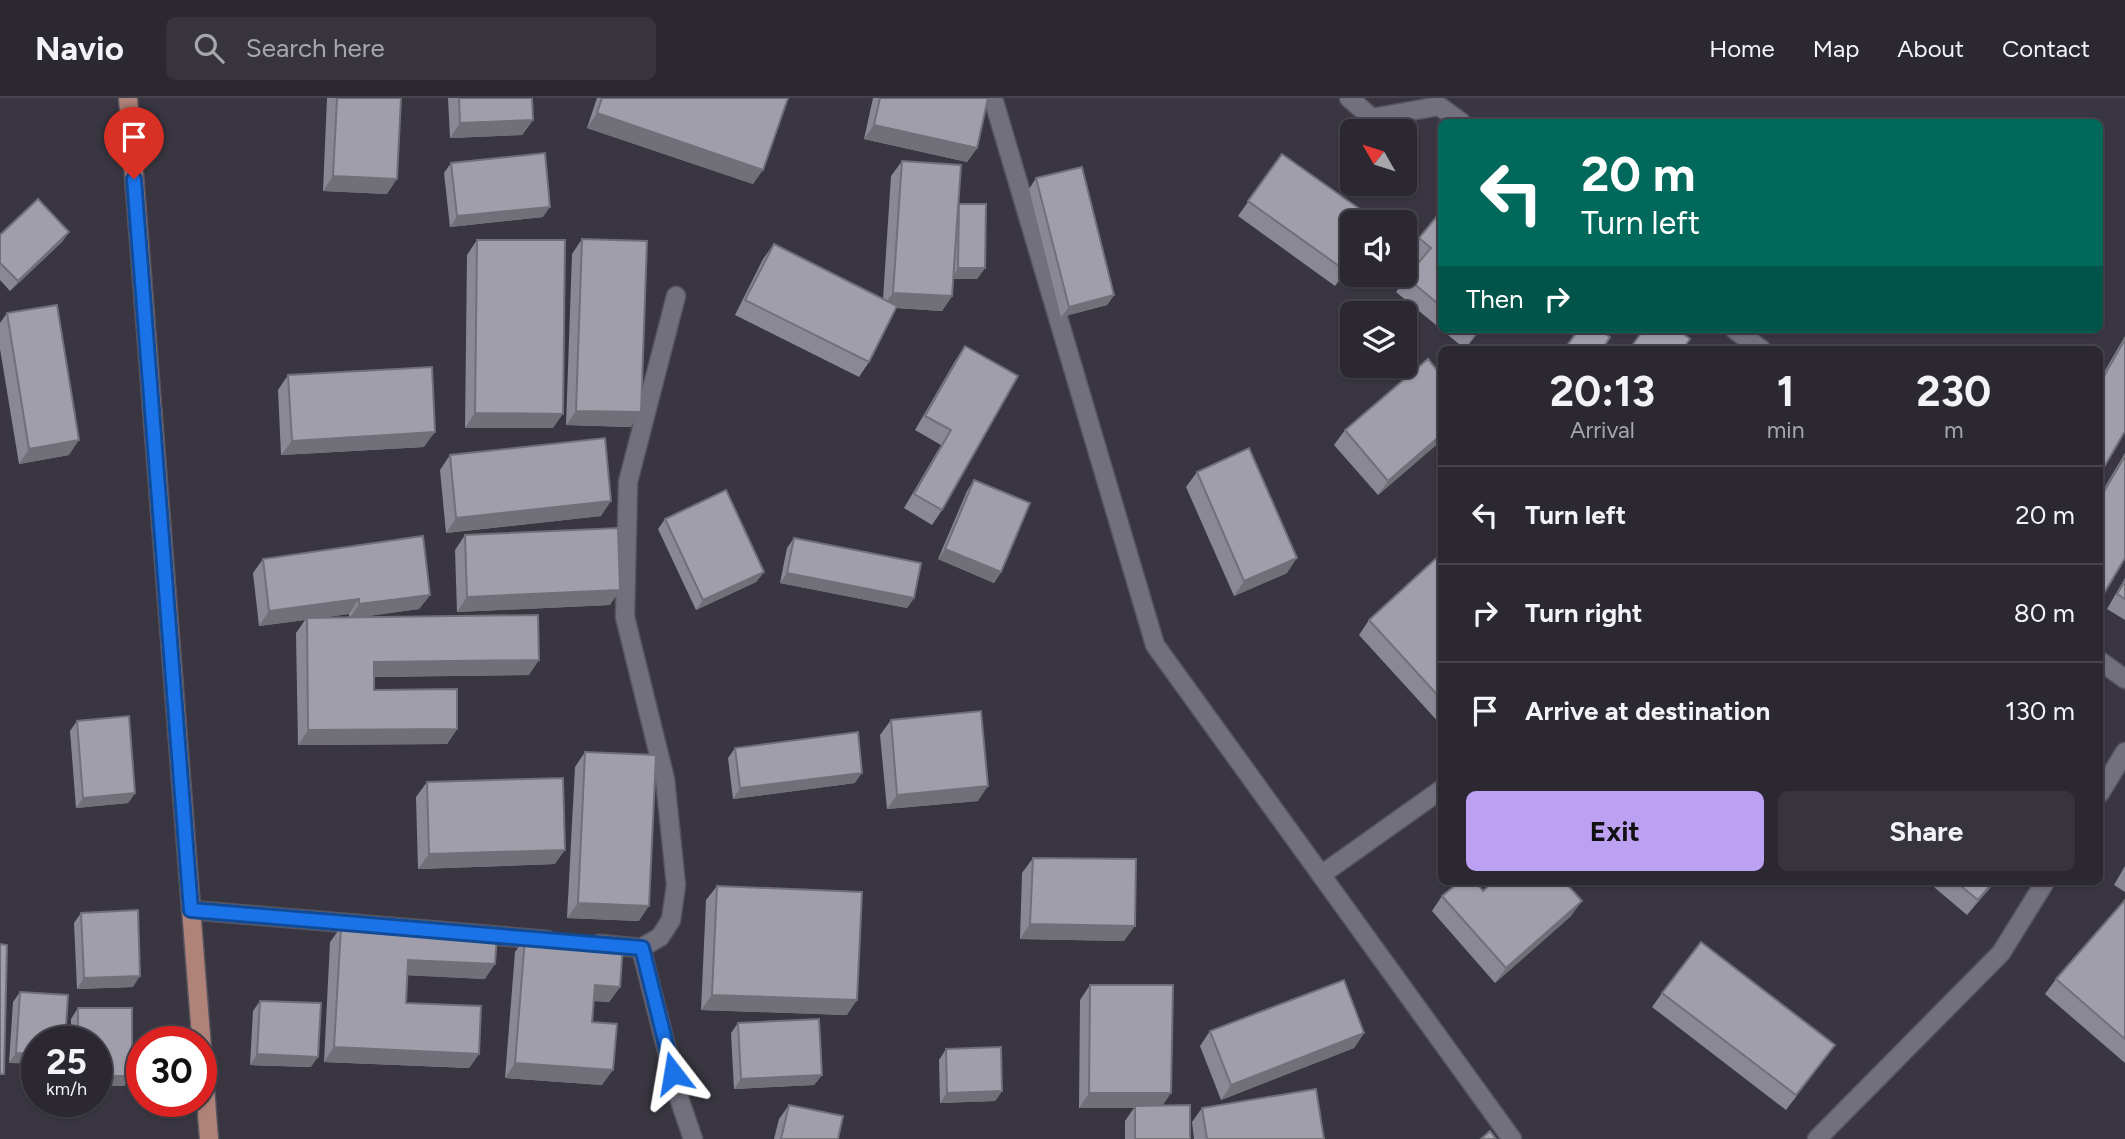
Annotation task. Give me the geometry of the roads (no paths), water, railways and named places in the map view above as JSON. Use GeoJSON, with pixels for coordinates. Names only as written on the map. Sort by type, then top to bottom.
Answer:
{"type":"FeatureCollection","features":[{"type":"Feature","properties":{"kind":"main road"},"geometry":{"type":"LineString","coordinates":[[128,98],[209,1139]]}},
{"type":"Feature","properties":{"kind":"street"},"geometry":{"type":"LineString","coordinates":[[993,98],[1154,645],[1511,1139]]}},
{"type":"Feature","properties":{"kind":"street"},"geometry":{"type":"LineString","coordinates":[[1349,98],[1372,118],[1439,106],[1457,119]]}},
{"type":"Feature","properties":{"kind":"street"},"geometry":{"type":"LineString","coordinates":[[587,943],[642,948],[660,937],[671,920],[676,885],[665,779],[625,617],[628,482],[676,296]]}},
{"type":"Feature","properties":{"kind":"street"},"geometry":{"type":"LineString","coordinates":[[1739,333],[1757,346]]}},
{"type":"Feature","properties":{"kind":"street"},"geometry":{"type":"LineString","coordinates":[[2103,663],[2125,679]]}},
{"type":"Feature","properties":{"kind":"street"},"geometry":{"type":"LineString","coordinates":[[2103,788],[2125,752]]}},
{"type":"Feature","properties":{"kind":"street"},"geometry":{"type":"LineString","coordinates":[[1321,875],[1438,792]]}},
{"type":"Feature","properties":{"kind":"street"},"geometry":{"type":"LineString","coordinates":[[1817,1139],[2001,953],[2043,885]]}},
{"type":"Feature","properties":{"kind":"street"},"geometry":{"type":"LineString","coordinates":[[191,910],[560,941]]}},
{"type":"Feature","properties":{"kind":"street"},"geometry":{"type":"LineString","coordinates":[[642,948],[679,1098],[693,1139]]}}]}
